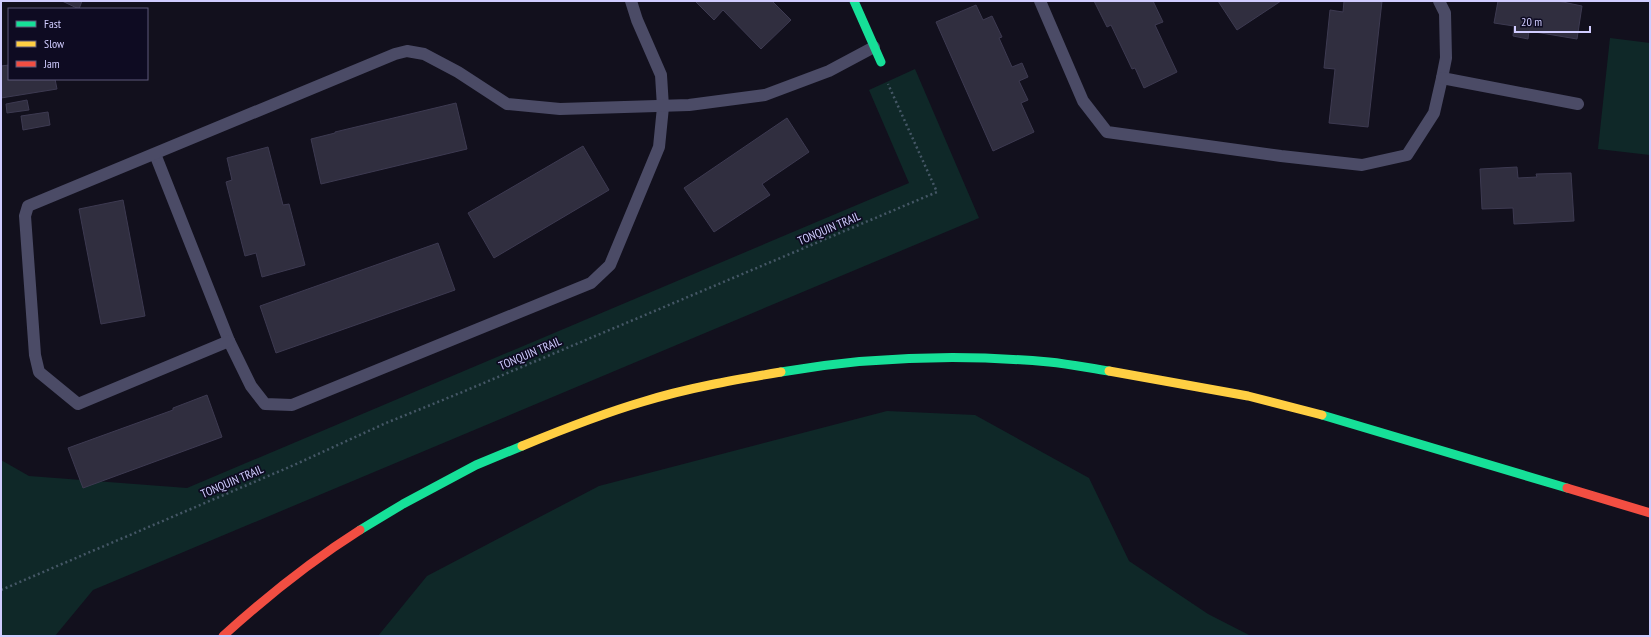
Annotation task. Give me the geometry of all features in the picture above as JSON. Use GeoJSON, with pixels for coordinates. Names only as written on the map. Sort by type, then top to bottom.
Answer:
{"type":"FeatureCollection","features":[{"type":"Feature","properties":{"kind":"main road"},"geometry":{"type":"LineString","coordinates":[[854,1],[881,62]]}},
{"type":"Feature","properties":{"kind":"main road"},"geometry":{"type":"LineString","coordinates":[[222,636],[268,596],[336,546],[403,504],[476,465],[547,435],[642,402],[723,382],[810,367],[878,360],[967,357],[1050,362],[1139,375],[1248,396],[1336,418],[1650,513]]}},
{"type":"Feature","properties":{"kind":"lane"},"geometry":{"type":"LineString","coordinates":[[155,154],[229,341],[251,386],[265,404],[292,405],[591,283],[610,265],[656,155],[662,129],[663,107],[661,75],[637,20],[631,1]]}},
{"type":"Feature","properties":{"kind":"lane"},"geometry":{"type":"LineString","coordinates":[[1040,1],[1083,101],[1107,132],[1281,156],[1362,165],[1407,155],[1434,113],[1446,58],[1445,13],[1439,1]]}},
{"type":"Feature","properties":{"kind":"lane"},"geometry":{"type":"LineString","coordinates":[[229,341],[78,404],[38,372],[35,355],[25,216],[28,206],[395,54],[407,51],[424,54],[458,72],[507,104],[560,110],[689,105],[765,94],[829,71],[874,47]]}},
{"type":"Feature","properties":{"kind":"lane"},"geometry":{"type":"LineString","coordinates":[[1442,78],[1578,104]]}},
{"type":"Feature","properties":{"kind":"path","name":"TONQUIN TRAIL"},"geometry":{"type":"LineString","coordinates":[[1,590],[286,468],[386,422],[460,393],[937,192],[887,80],[881,62]]}},
{"type":"Feature","properties":{"kind":"green space"},"geometry":{"type":"Polygon","coordinates":[[[1610,38],[1650,43],[1650,155],[1598,149],[1610,38]]]}},
{"type":"Feature","properties":{"kind":"green space"},"geometry":{"type":"Polygon","coordinates":[[[915,69],[979,218],[93,590],[55,636],[1,636],[1,460],[29,476],[187,488],[909,183],[869,90],[915,69]]]}},
{"type":"Feature","properties":{"kind":"green space"},"geometry":{"type":"Polygon","coordinates":[[[887,411],[975,415],[1089,478],[1129,561],[1208,614],[1251,636],[378,636],[427,576],[599,486],[887,411]]]}},
{"type":"Feature","properties":{"kind":"building"},"geometry":{"type":"Polygon","coordinates":[[[62,1],[82,1],[79,8],[62,1]]]}},
{"type":"Feature","properties":{"kind":"building"},"geometry":{"type":"Polygon","coordinates":[[[695,1],[772,1],[791,20],[761,49],[723,10],[714,20],[695,1]]]}},
{"type":"Feature","properties":{"kind":"building"},"geometry":{"type":"Polygon","coordinates":[[[1094,1],[1153,1],[1163,22],[1155,25],[1177,72],[1144,88],[1135,68],[1132,69],[1111,25],[1107,27],[1094,1]]]}},
{"type":"Feature","properties":{"kind":"building"},"geometry":{"type":"Polygon","coordinates":[[[1218,1],[1281,1],[1237,30],[1218,1]]]}},
{"type":"Feature","properties":{"kind":"building"},"geometry":{"type":"Polygon","coordinates":[[[1344,1],[1382,1],[1368,127],[1329,123],[1335,69],[1324,68],[1330,10],[1343,12],[1344,1]]]}},
{"type":"Feature","properties":{"kind":"building"},"geometry":{"type":"Polygon","coordinates":[[[1498,1],[1558,1],[1582,6],[1577,39],[1529,31],[1528,39],[1513,36],[1514,26],[1494,23],[1498,1]]]}},
{"type":"Feature","properties":{"kind":"building"},"geometry":{"type":"Polygon","coordinates":[[[976,5],[983,20],[992,16],[1002,37],[999,38],[1012,67],[1022,63],[1028,77],[1019,81],[1028,100],[1021,103],[1034,132],[993,151],[936,22],[976,5]]]}},
{"type":"Feature","properties":{"kind":"building"},"geometry":{"type":"Polygon","coordinates":[[[8,65],[8,80],[55,80],[57,89],[1,98],[1,66],[8,65]]]}},
{"type":"Feature","properties":{"kind":"building"},"geometry":{"type":"Polygon","coordinates":[[[27,100],[29,110],[7,113],[6,104],[27,100]]]}},
{"type":"Feature","properties":{"kind":"building"},"geometry":{"type":"Polygon","coordinates":[[[456,103],[467,149],[321,184],[311,139],[456,103]]]}},
{"type":"Feature","properties":{"kind":"building"},"geometry":{"type":"Polygon","coordinates":[[[48,112],[50,125],[23,130],[21,116],[48,112]]]}},
{"type":"Feature","properties":{"kind":"building"},"geometry":{"type":"Polygon","coordinates":[[[787,118],[809,152],[762,184],[770,195],[714,232],[684,188],[787,118]]]}},
{"type":"Feature","properties":{"kind":"building"},"geometry":{"type":"Polygon","coordinates":[[[583,146],[609,190],[494,258],[468,213],[583,146]]]}},
{"type":"Feature","properties":{"kind":"building"},"geometry":{"type":"Polygon","coordinates":[[[268,147],[283,205],[289,204],[305,265],[262,277],[256,253],[245,256],[226,182],[232,180],[227,158],[268,147]]]}},
{"type":"Feature","properties":{"kind":"building"},"geometry":{"type":"Polygon","coordinates":[[[1517,167],[1518,178],[1537,177],[1536,174],[1571,173],[1574,221],[1514,224],[1513,208],[1482,209],[1480,169],[1517,167]]]}},
{"type":"Feature","properties":{"kind":"building"},"geometry":{"type":"Polygon","coordinates":[[[123,200],[145,316],[101,324],[79,209],[123,200]]]}},
{"type":"Feature","properties":{"kind":"building"},"geometry":{"type":"Polygon","coordinates":[[[438,243],[455,290],[276,353],[260,306],[438,243]]]}},
{"type":"Feature","properties":{"kind":"building"},"geometry":{"type":"Polygon","coordinates":[[[207,395],[222,437],[83,488],[68,448],[173,410],[173,408],[207,395]]]}},
{"type":"Feature","properties":{"kind":"traffic: fast"},"geometry":{"type":"LineString","coordinates":[[854,1],[881,62]]}},
{"type":"Feature","properties":{"kind":"traffic: fast"},"geometry":{"type":"LineString","coordinates":[[781,372],[847,363],[915,358],[982,358],[1049,362],[1109,371]]}},
{"type":"Feature","properties":{"kind":"traffic: fast"},"geometry":{"type":"LineString","coordinates":[[1322,415],[1567,488]]}},
{"type":"Feature","properties":{"kind":"traffic: fast"},"geometry":{"type":"LineString","coordinates":[[360,530],[403,504],[476,465],[522,446]]}},
{"type":"Feature","properties":{"kind":"traffic: slow"},"geometry":{"type":"LineString","coordinates":[[1109,371],[1248,396],[1322,415]]}},
{"type":"Feature","properties":{"kind":"traffic: slow"},"geometry":{"type":"LineString","coordinates":[[522,446],[596,417],[659,397],[711,385],[781,372]]}},
{"type":"Feature","properties":{"kind":"traffic: jam"},"geometry":{"type":"LineString","coordinates":[[1567,488],[1650,513]]}},
{"type":"Feature","properties":{"kind":"traffic: jam"},"geometry":{"type":"LineString","coordinates":[[223,636],[289,580],[360,530]]}}]}
